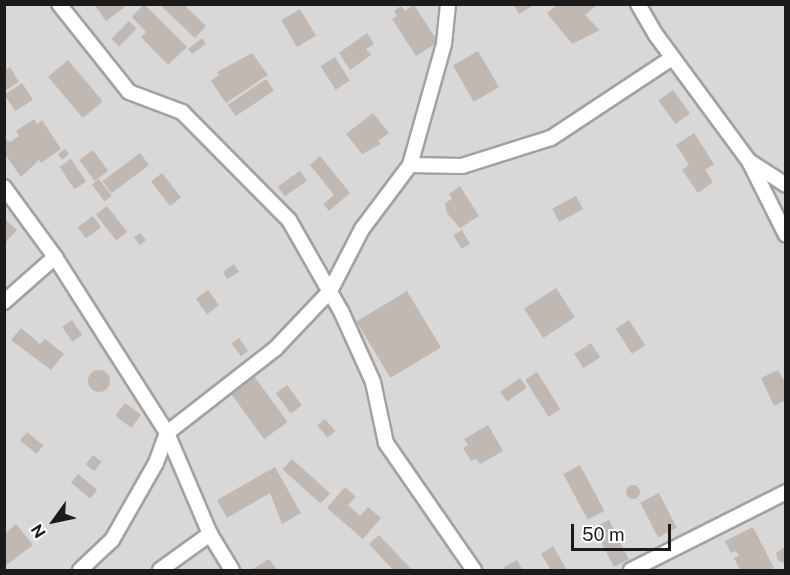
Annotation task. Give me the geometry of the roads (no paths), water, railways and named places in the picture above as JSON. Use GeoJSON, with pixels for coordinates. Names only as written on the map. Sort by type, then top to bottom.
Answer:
{"type":"FeatureCollection","features":[{"type":"Feature","properties":{"kind":"street"},"geometry":{"type":"LineString","coordinates":[[59,4],[129,92],[182,112],[243,170],[289,220],[330,291],[374,382],[386,443],[474,570]]}},
{"type":"Feature","properties":{"kind":"street"},"geometry":{"type":"LineString","coordinates":[[80,570],[112,540],[156,463],[166,433],[274,349],[330,291],[362,229],[410,165],[444,44],[448,4]]}},
{"type":"Feature","properties":{"kind":"street"},"geometry":{"type":"LineString","coordinates":[[638,4],[672,58],[749,161],[786,235]]}},
{"type":"Feature","properties":{"kind":"street"},"geometry":{"type":"LineString","coordinates":[[410,165],[462,166],[551,138],[672,58]]}},
{"type":"Feature","properties":{"kind":"street"},"geometry":{"type":"LineString","coordinates":[[749,161],[786,185]]}},
{"type":"Feature","properties":{"kind":"street"},"geometry":{"type":"LineString","coordinates":[[4,187],[55,257],[166,433],[210,534],[232,570]]}},
{"type":"Feature","properties":{"kind":"street"},"geometry":{"type":"LineString","coordinates":[[4,302],[55,257]]}},
{"type":"Feature","properties":{"kind":"street"},"geometry":{"type":"LineString","coordinates":[[631,570],[786,492]]}},
{"type":"Feature","properties":{"kind":"street"},"geometry":{"type":"LineString","coordinates":[[160,570],[210,534]]}}]}
